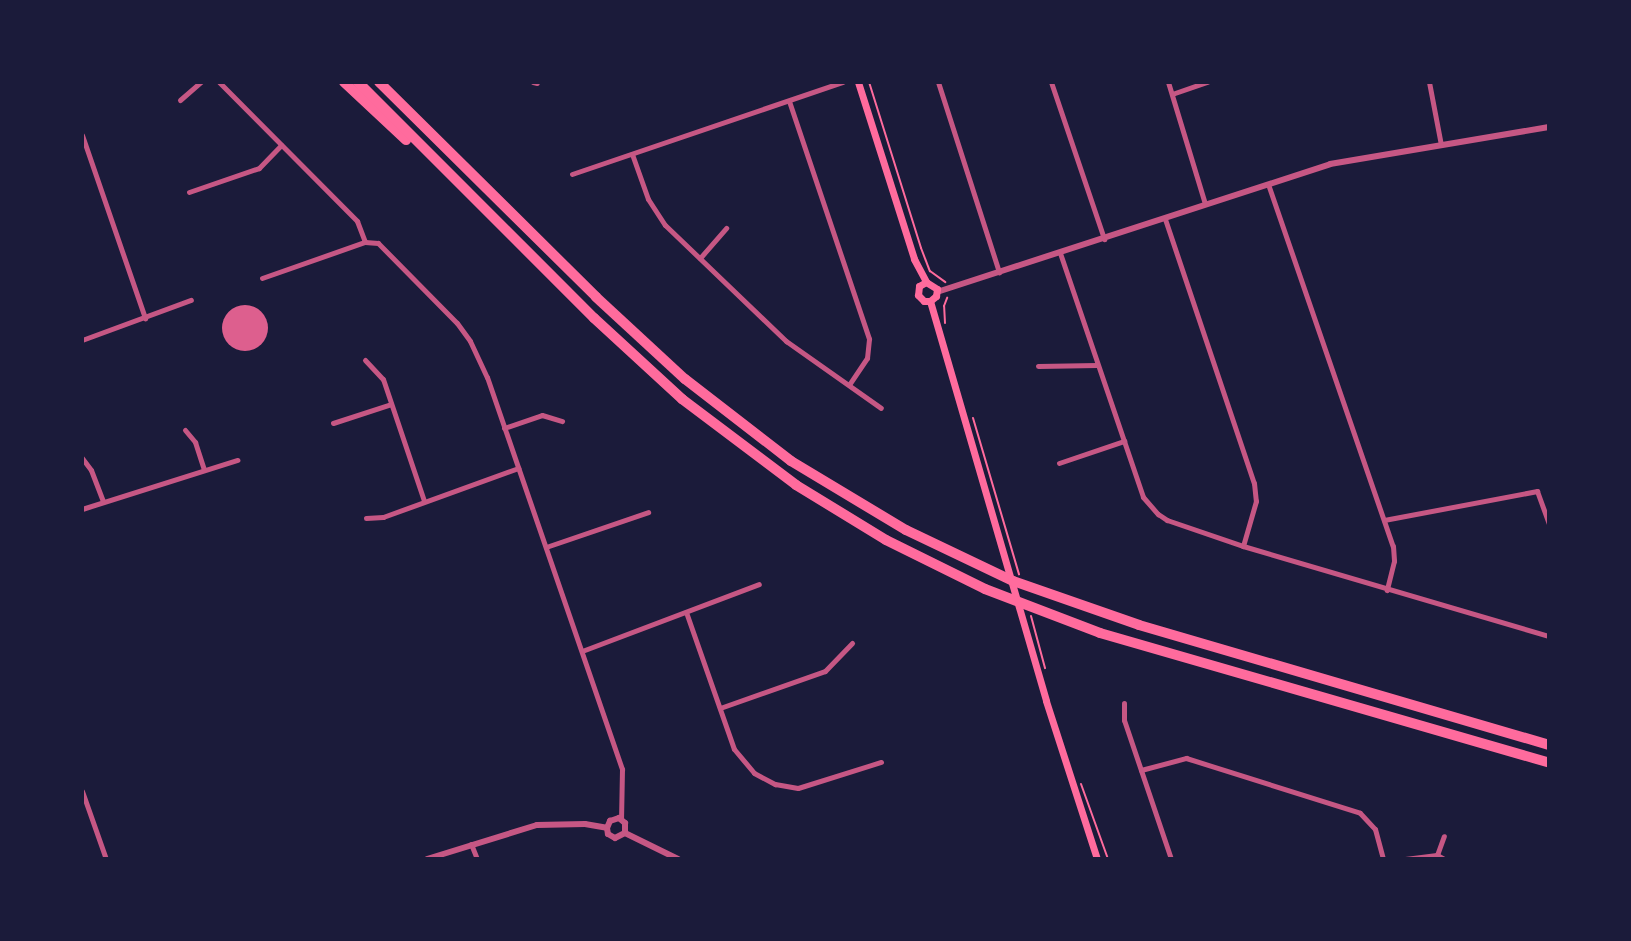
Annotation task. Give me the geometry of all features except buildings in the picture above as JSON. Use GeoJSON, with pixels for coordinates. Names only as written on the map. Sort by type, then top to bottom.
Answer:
{"type":"FeatureCollection","features":[{"type":"Feature","properties":{"kind":"highway"},"geometry":{"type":"LineString","coordinates":[[344,82],[505,230]]}},
{"type":"Feature","properties":{"kind":"highway"},"geometry":{"type":"LineString","coordinates":[[358,82],[641,363],[715,426],[815,497],[915,555],[1042,613],[1100,633],[1549,764]]}},
{"type":"Feature","properties":{"kind":"highway"},"geometry":{"type":"LineString","coordinates":[[379,82],[596,297],[685,379],[791,461],[906,530],[1013,580],[1139,625],[1549,745]]}},
{"type":"Feature","properties":{"kind":"main road"},"geometry":{"type":"LineString","coordinates":[[858,82],[914,259],[926,282]]}},
{"type":"Feature","properties":{"kind":"main road"},"geometry":{"type":"LineString","coordinates":[[926,282],[934,284],[937,292],[930,301],[924,301],[918,295],[919,286],[926,282]]}},
{"type":"Feature","properties":{"kind":"main road"},"geometry":{"type":"LineString","coordinates":[[930,301],[1064,759],[1097,859]]}},
{"type":"Feature","properties":{"kind":"street"},"geometry":{"type":"LineString","coordinates":[[180,100],[201,82]]}},
{"type":"Feature","properties":{"kind":"street"},"geometry":{"type":"LineString","coordinates":[[219,82],[357,221],[365,243]]}},
{"type":"Feature","properties":{"kind":"street"},"geometry":{"type":"LineString","coordinates":[[572,174],[843,82]]}},
{"type":"Feature","properties":{"kind":"street"},"geometry":{"type":"LineString","coordinates":[[938,82],[999,272]]}},
{"type":"Feature","properties":{"kind":"street"},"geometry":{"type":"LineString","coordinates":[[1051,82],[1104,239]]}},
{"type":"Feature","properties":{"kind":"street"},"geometry":{"type":"LineString","coordinates":[[1168,82],[1206,204]]}},
{"type":"Feature","properties":{"kind":"street"},"geometry":{"type":"LineString","coordinates":[[1172,94],[1207,82]]}},
{"type":"Feature","properties":{"kind":"street"},"geometry":{"type":"LineString","coordinates":[[1429,82],[1441,145]]}},
{"type":"Feature","properties":{"kind":"street"},"geometry":{"type":"LineString","coordinates":[[789,101],[869,340],[867,358],[849,386]]}},
{"type":"Feature","properties":{"kind":"street"},"geometry":{"type":"LineString","coordinates":[[937,292],[1337,163],[1549,127]]}},
{"type":"Feature","properties":{"kind":"street"},"geometry":{"type":"LineString","coordinates":[[82,135],[145,318]]}},
{"type":"Feature","properties":{"kind":"street"},"geometry":{"type":"LineString","coordinates":[[189,192],[259,168],[281,145]]}},
{"type":"Feature","properties":{"kind":"street"},"geometry":{"type":"LineString","coordinates":[[632,154],[653,209],[700,258],[786,341],[881,408]]}},
{"type":"Feature","properties":{"kind":"street"},"geometry":{"type":"LineString","coordinates":[[1268,184],[1395,554],[1387,590]]}},
{"type":"Feature","properties":{"kind":"street"},"geometry":{"type":"LineString","coordinates":[[1165,219],[1254,483],[1256,501],[1243,546]]}},
{"type":"Feature","properties":{"kind":"street"},"geometry":{"type":"LineString","coordinates":[[700,258],[726,228]]}},
{"type":"Feature","properties":{"kind":"street"},"geometry":{"type":"LineString","coordinates":[[262,278],[365,243],[378,243],[457,323],[479,356],[622,769],[621,819],[626,826],[625,833]]}},
{"type":"Feature","properties":{"kind":"street"},"geometry":{"type":"LineString","coordinates":[[1060,253],[1097,365],[1150,507],[1167,520],[1243,546],[1549,636]]}},
{"type":"Feature","properties":{"kind":"street"},"geometry":{"type":"LineString","coordinates":[[82,340],[191,300]]}},
{"type":"Feature","properties":{"kind":"street"},"geometry":{"type":"LineString","coordinates":[[365,360],[379,372],[424,501]]}},
{"type":"Feature","properties":{"kind":"street"},"geometry":{"type":"LineString","coordinates":[[1038,366],[1097,365]]}},
{"type":"Feature","properties":{"kind":"street"},"geometry":{"type":"LineString","coordinates":[[332,423],[391,404]]}},
{"type":"Feature","properties":{"kind":"street"},"geometry":{"type":"LineString","coordinates":[[505,428],[542,415],[562,421]]}},
{"type":"Feature","properties":{"kind":"street"},"geometry":{"type":"LineString","coordinates":[[186,430],[195,442],[204,469]]}},
{"type":"Feature","properties":{"kind":"street"},"geometry":{"type":"LineString","coordinates":[[1059,463],[1124,441]]}},
{"type":"Feature","properties":{"kind":"street"},"geometry":{"type":"LineString","coordinates":[[82,458],[103,502]]}},
{"type":"Feature","properties":{"kind":"street"},"geometry":{"type":"LineString","coordinates":[[82,509],[237,460]]}},
{"type":"Feature","properties":{"kind":"street"},"geometry":{"type":"LineString","coordinates":[[366,518],[383,517],[518,468]]}},
{"type":"Feature","properties":{"kind":"street"},"geometry":{"type":"LineString","coordinates":[[1384,520],[1537,491],[1549,524]]}},
{"type":"Feature","properties":{"kind":"street"},"geometry":{"type":"LineString","coordinates":[[546,548],[648,512]]}},
{"type":"Feature","properties":{"kind":"street"},"geometry":{"type":"LineString","coordinates":[[582,651],[759,584]]}},
{"type":"Feature","properties":{"kind":"street"},"geometry":{"type":"LineString","coordinates":[[687,612],[739,757],[754,773],[775,784],[798,788],[812,786],[881,762]]}},
{"type":"Feature","properties":{"kind":"street"},"geometry":{"type":"LineString","coordinates":[[720,708],[825,671],[852,643]]}},
{"type":"Feature","properties":{"kind":"street"},"geometry":{"type":"LineString","coordinates":[[1124,703],[1124,720],[1171,859]]}},
{"type":"Feature","properties":{"kind":"street"},"geometry":{"type":"LineString","coordinates":[[1141,770],[1186,758],[1360,813],[1375,830],[1383,859]]}},
{"type":"Feature","properties":{"kind":"street"},"geometry":{"type":"LineString","coordinates":[[82,791],[106,859]]}},
{"type":"Feature","properties":{"kind":"street"},"geometry":{"type":"LineString","coordinates":[[621,819],[613,819],[607,828],[608,834],[615,838],[625,833]]}},
{"type":"Feature","properties":{"kind":"street"},"geometry":{"type":"LineString","coordinates":[[427,859],[537,825],[585,824],[607,828]]}},
{"type":"Feature","properties":{"kind":"street"},"geometry":{"type":"LineString","coordinates":[[625,833],[678,859]]}},
{"type":"Feature","properties":{"kind":"street"},"geometry":{"type":"LineString","coordinates":[[1405,859],[1441,857],[1444,836]]}},
{"type":"Feature","properties":{"kind":"street"},"geometry":{"type":"LineString","coordinates":[[471,844],[477,859]]}},
{"type":"Feature","properties":{"kind":"path"},"geometry":{"type":"LineString","coordinates":[[869,82],[930,271],[934,277],[945,280]]}},
{"type":"Feature","properties":{"kind":"path"},"geometry":{"type":"LineString","coordinates":[[946,331],[944,306],[947,299]]}},
{"type":"Feature","properties":{"kind":"path"},"geometry":{"type":"LineString","coordinates":[[970,410],[1017,566]]}},
{"type":"Feature","properties":{"kind":"path"},"geometry":{"type":"LineString","coordinates":[[1033,622],[1046,670]]}},
{"type":"Feature","properties":{"kind":"path"},"geometry":{"type":"LineString","coordinates":[[1079,779],[1108,859]]}}]}
